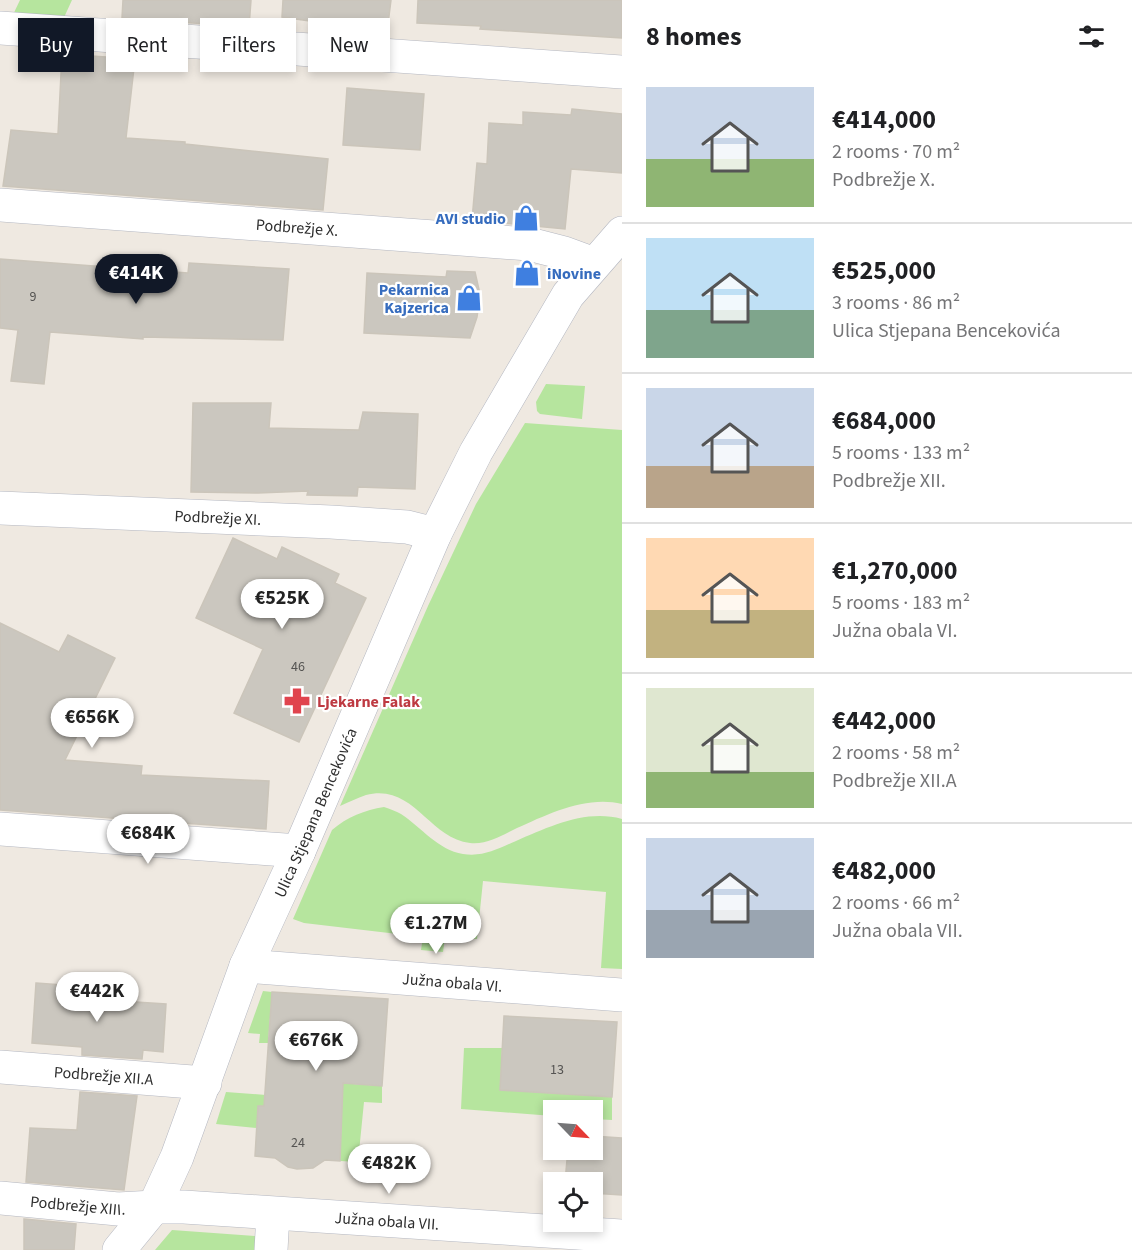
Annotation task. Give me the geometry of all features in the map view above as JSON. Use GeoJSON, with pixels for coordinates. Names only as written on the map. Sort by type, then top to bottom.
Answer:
{"type":"FeatureCollection","features":[{"type":"Feature","properties":{"kind":"street"},"geometry":{"type":"LineString","coordinates":[[0,28],[622,72]]}},
{"type":"Feature","properties":{"kind":"street","name":"Podbrežje X."},"geometry":{"type":"LineString","coordinates":[[0,205],[529,244],[594,264]]}},
{"type":"Feature","properties":{"kind":"street","name":"Ulica Stjepana Bencekovića"},"geometry":{"type":"LineString","coordinates":[[119,1250],[154,1207],[177,1157],[246,966],[299,850],[435,534],[476,452],[568,295],[622,233]]}},
{"type":"Feature","properties":{"kind":"street","name":"Podbrežje XI."},"geometry":{"type":"LineString","coordinates":[[0,508],[331,522],[407,527],[435,534]]}},
{"type":"Feature","properties":{"kind":"street"},"geometry":{"type":"LineString","coordinates":[[0,829],[299,850]]}},
{"type":"Feature","properties":{"kind":"street","name":"Južna obala VI."},"geometry":{"type":"LineString","coordinates":[[246,966],[622,995]]}},
{"type":"Feature","properties":{"kind":"street","name":"Podbrežje XII.A"},"geometry":{"type":"LineString","coordinates":[[0,1067],[205,1083]]}},
{"type":"Feature","properties":{"kind":"street","name":"Podbrežje XIII."},"geometry":{"type":"LineString","coordinates":[[0,1198],[118,1209],[154,1207]]}},
{"type":"Feature","properties":{"kind":"street","name":"Južna obala VII."},"geometry":{"type":"LineString","coordinates":[[154,1207],[273,1214],[432,1237],[622,1236]]}},
{"type":"Feature","properties":{"kind":"street"},"geometry":{"type":"LineString","coordinates":[[271,1250],[273,1214]]}},
{"type":"Feature","properties":{"kind":"green space"},"geometry":{"type":"Polygon","coordinates":[[[20,0],[72,0],[64,18],[18,18],[18,21],[10,21],[20,0]]]}},
{"type":"Feature","properties":{"kind":"green space"},"geometry":{"type":"Polygon","coordinates":[[[546,384],[585,386],[582,419],[540,414],[537,411],[536,402],[546,384]]]}},
{"type":"Feature","properties":{"kind":"green space"},"geometry":{"type":"Polygon","coordinates":[[[525,423],[622,430],[622,804],[595,802],[568,807],[494,839],[476,843],[455,839],[409,804],[383,793],[366,795],[340,806],[428,606],[476,504],[525,423]]]}},
{"type":"Feature","properties":{"kind":"green space"},"geometry":{"type":"Polygon","coordinates":[[[384,807],[401,814],[446,848],[471,855],[490,852],[568,821],[594,816],[622,819],[622,969],[601,968],[606,892],[483,881],[477,939],[445,938],[443,952],[421,950],[423,937],[304,923],[293,919],[332,830],[356,815],[384,807]]]}},
{"type":"Feature","properties":{"kind":"green space"},"geometry":{"type":"Polygon","coordinates":[[[263,991],[272,992],[268,1043],[259,1043],[260,1034],[248,1033],[263,991]]]}},
{"type":"Feature","properties":{"kind":"green space"},"geometry":{"type":"Polygon","coordinates":[[[464,1048],[502,1048],[500,1090],[612,1097],[612,1120],[603,1120],[603,1100],[543,1100],[543,1115],[461,1109],[464,1048]]]}},
{"type":"Feature","properties":{"kind":"green space"},"geometry":{"type":"Polygon","coordinates":[[[266,1078],[382,1086],[382,1103],[364,1102],[358,1162],[340,1161],[342,1111],[257,1128],[216,1124],[226,1092],[266,1095],[266,1078]]]}},
{"type":"Feature","properties":{"kind":"green space"},"geometry":{"type":"Polygon","coordinates":[[[172,1230],[255,1236],[255,1250],[155,1250],[172,1230]]]}},
{"type":"Feature","properties":{"kind":"building"},"geometry":{"type":"Polygon","coordinates":[[[123,0],[251,0],[250,18],[200,18],[200,24],[188,23],[188,18],[122,18],[123,0]]]}},
{"type":"Feature","properties":{"kind":"building"},"geometry":{"type":"Polygon","coordinates":[[[283,0],[391,0],[389,18],[308,18],[308,21],[282,17],[283,0]]]}},
{"type":"Feature","properties":{"kind":"building"},"geometry":{"type":"Polygon","coordinates":[[[418,0],[622,0],[622,38],[417,23],[418,0]]]}},
{"type":"Feature","properties":{"kind":"building"},"geometry":{"type":"Polygon","coordinates":[[[94,56],[106,57],[106,72],[134,72],[126,138],[185,142],[185,144],[328,159],[323,210],[3,186],[11,130],[58,134],[61,72],[94,72],[94,56]]]}},
{"type":"Feature","properties":{"kind":"building"},"geometry":{"type":"Polygon","coordinates":[[[347,88],[424,94],[420,150],[343,145],[347,88]]]}},
{"type":"Feature","properties":{"kind":"building"},"geometry":{"type":"Polygon","coordinates":[[[572,109],[622,114],[622,173],[571,169],[565,229],[472,220],[477,163],[487,164],[489,123],[523,125],[523,112],[571,115],[572,109]]]}},
{"type":"Feature","properties":{"kind":"building"},"geometry":{"type":"Polygon","coordinates":[[[0,259],[188,273],[189,263],[289,269],[283,340],[143,337],[143,339],[50,332],[44,384],[11,381],[18,330],[0,328],[0,259]]]}},
{"type":"Feature","properties":{"kind":"building"},"geometry":{"type":"Polygon","coordinates":[[[447,271],[475,272],[480,294],[477,317],[470,338],[364,333],[367,273],[446,277],[447,271]]]}},
{"type":"Feature","properties":{"kind":"building"},"geometry":{"type":"Polygon","coordinates":[[[193,403],[271,403],[269,428],[359,430],[363,412],[418,414],[415,489],[358,487],[357,496],[307,495],[308,491],[191,492],[193,403]]]}},
{"type":"Feature","properties":{"kind":"building"},"geometry":{"type":"Polygon","coordinates":[[[233,538],[277,559],[282,547],[339,574],[335,583],[366,598],[299,742],[234,713],[263,649],[196,618],[233,538]]]}},
{"type":"Feature","properties":{"kind":"building"},"geometry":{"type":"Polygon","coordinates":[[[0,623],[59,652],[68,635],[115,658],[65,760],[142,766],[141,775],[269,781],[266,829],[0,810],[0,623]]]}},
{"type":"Feature","properties":{"kind":"building"},"geometry":{"type":"Polygon","coordinates":[[[36,983],[90,987],[89,999],[166,1004],[163,1052],[143,1050],[142,1059],[82,1055],[82,1047],[32,1043],[36,983]]]}},
{"type":"Feature","properties":{"kind":"building"},"geometry":{"type":"Polygon","coordinates":[[[272,992],[388,999],[382,1086],[343,1083],[340,1161],[325,1160],[313,1168],[297,1169],[288,1167],[275,1158],[255,1156],[258,1106],[264,1106],[272,992]]]}},
{"type":"Feature","properties":{"kind":"building"},"geometry":{"type":"Polygon","coordinates":[[[504,1016],[617,1022],[612,1097],[500,1090],[504,1016]]]}},
{"type":"Feature","properties":{"kind":"building"},"geometry":{"type":"Polygon","coordinates":[[[80,1092],[137,1096],[124,1190],[26,1182],[30,1128],[77,1130],[80,1092]]]}},
{"type":"Feature","properties":{"kind":"building"},"geometry":{"type":"Polygon","coordinates":[[[603,1137],[622,1138],[622,1195],[603,1194],[603,1172],[566,1172],[567,1160],[603,1160],[603,1137]]]}},
{"type":"Feature","properties":{"kind":"building"},"geometry":{"type":"Polygon","coordinates":[[[24,1219],[76,1224],[74,1250],[24,1250],[24,1219]]]}},
{"type":"Feature","properties":{"kind":"place","name":"AVI studio"},"geometry":{"type":"Point","coordinates":[526,218]}},
{"type":"Feature","properties":{"kind":"place","name":"iNovine"},"geometry":{"type":"Point","coordinates":[527,273]}},
{"type":"Feature","properties":{"kind":"place","name":"Pekarnica Kajzerica"},"geometry":{"type":"Point","coordinates":[469,298]}},
{"type":"Feature","properties":{"kind":"place","name":"Ljekarne Falak"},"geometry":{"type":"Point","coordinates":[297,701]}}]}
